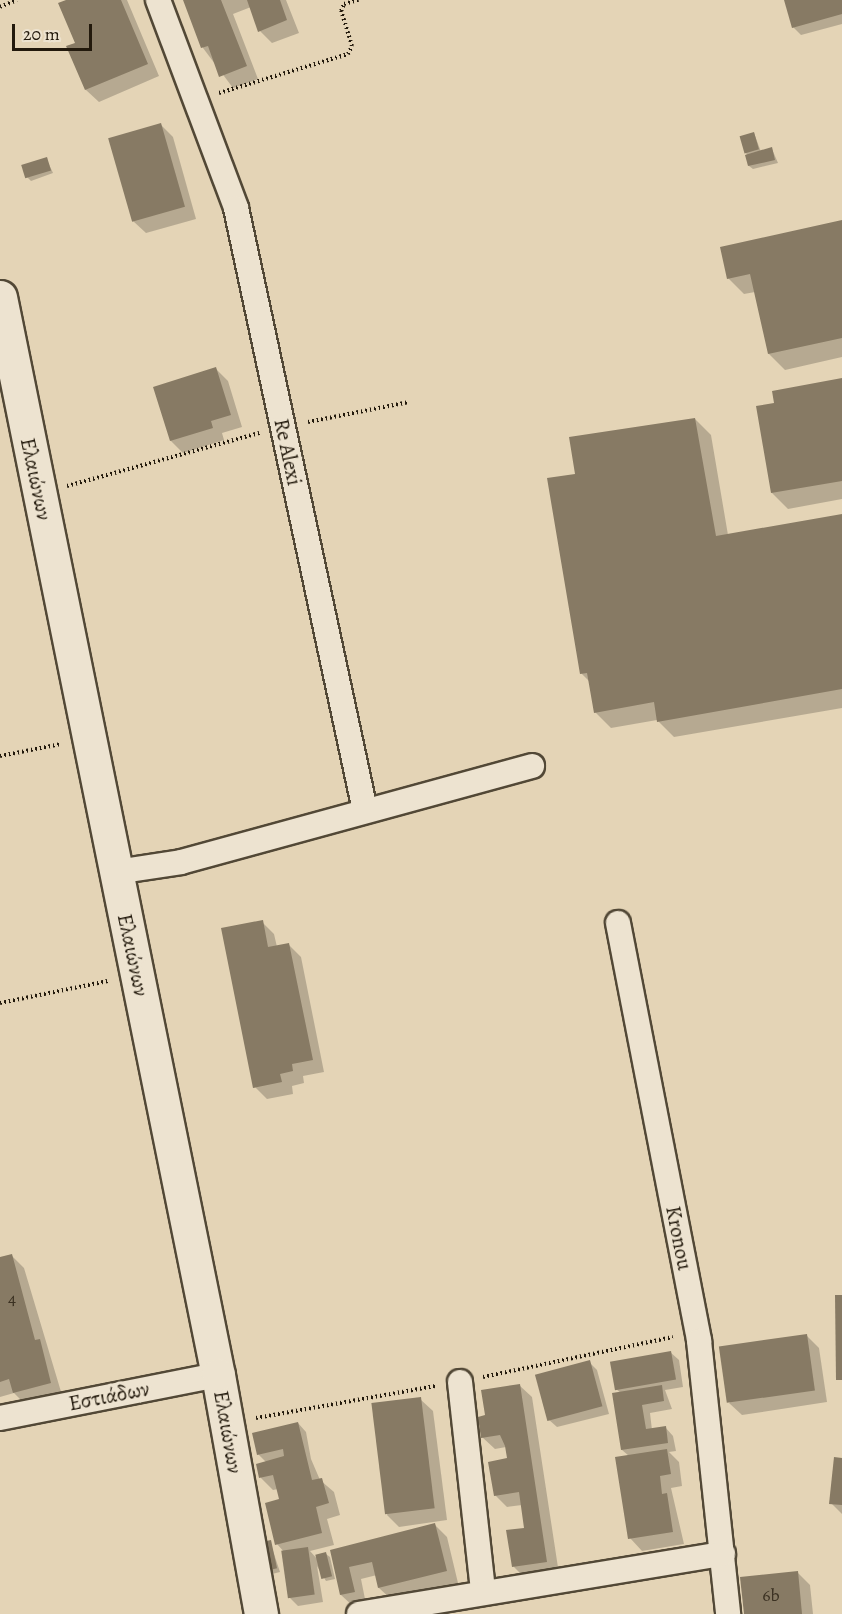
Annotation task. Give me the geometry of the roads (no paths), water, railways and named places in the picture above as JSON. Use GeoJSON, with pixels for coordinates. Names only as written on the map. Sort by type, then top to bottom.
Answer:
{"type":"FeatureCollection","features":[{"type":"Feature","properties":{"kind":"main road","name":"Ελαιώνων"},"geometry":{"type":"LineString","coordinates":[[0,297],[218,1375],[261,1614]]}},
{"type":"Feature","properties":{"kind":"street","name":"Re Alexi"},"geometry":{"type":"LineString","coordinates":[[158,0],[236,208],[365,810]]}},
{"type":"Feature","properties":{"kind":"street"},"geometry":{"type":"LineString","coordinates":[[116,872],[191,860],[365,810],[532,766]]}},
{"type":"Feature","properties":{"kind":"street","name":"Kronou"},"geometry":{"type":"LineString","coordinates":[[618,923],[699,1341],[728,1614]]}},
{"type":"Feature","properties":{"kind":"street","name":"Εστιάδων"},"geometry":{"type":"LineString","coordinates":[[0,1418],[218,1375]]}},
{"type":"Feature","properties":{"kind":"street"},"geometry":{"type":"LineString","coordinates":[[460,1382],[483,1591]]}},
{"type":"Feature","properties":{"kind":"street"},"geometry":{"type":"LineString","coordinates":[[360,1614],[483,1591],[723,1554]]}}]}
